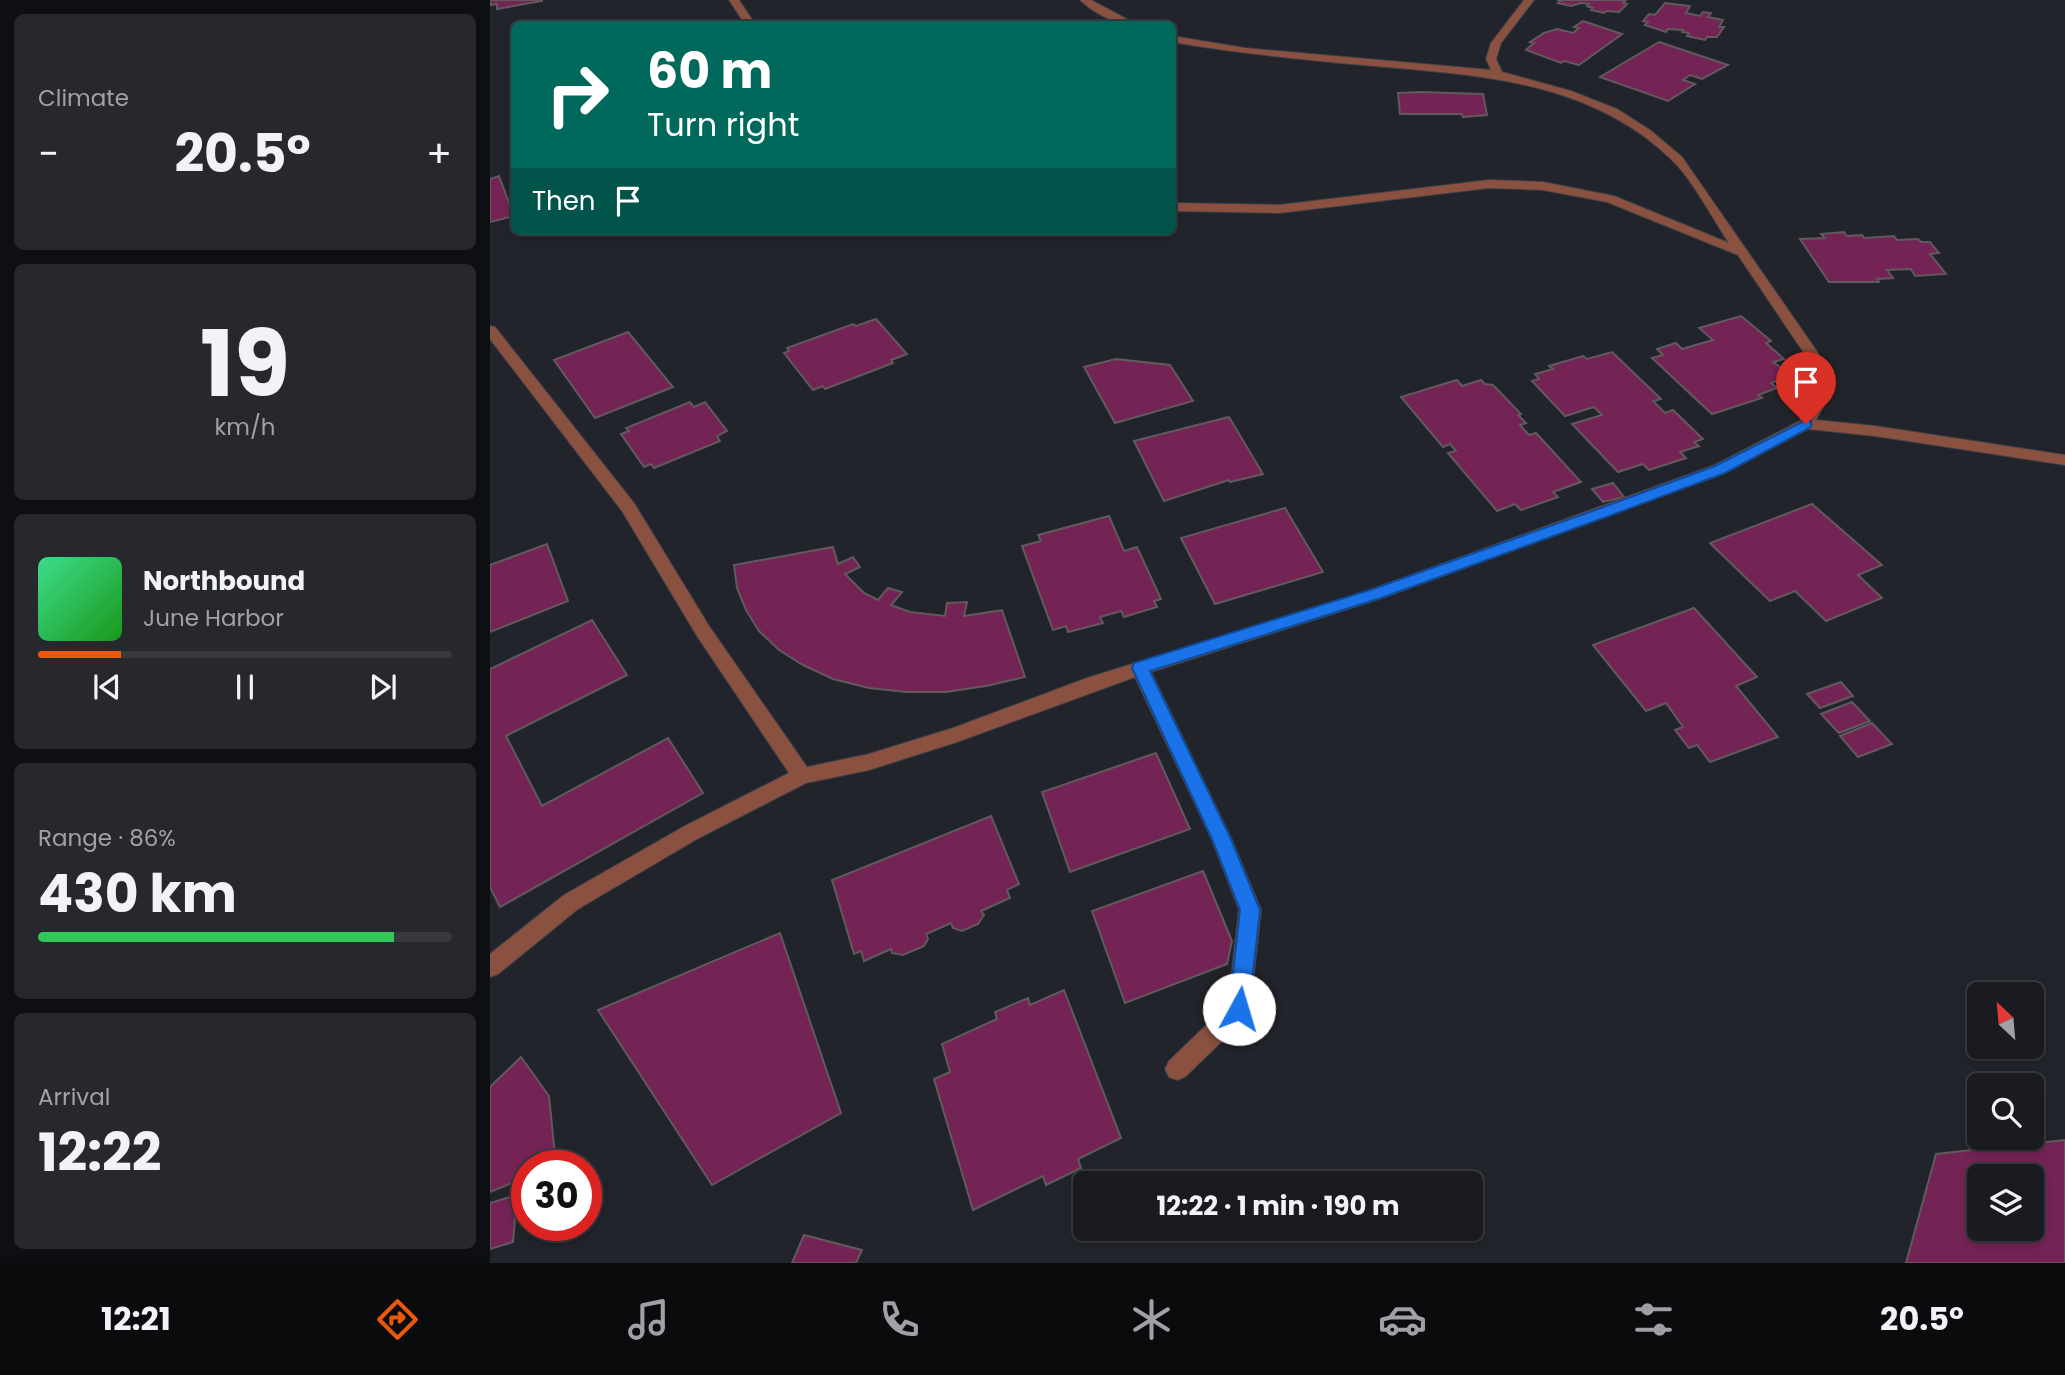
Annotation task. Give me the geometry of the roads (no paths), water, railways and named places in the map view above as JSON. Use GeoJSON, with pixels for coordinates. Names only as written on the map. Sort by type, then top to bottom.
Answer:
{"type":"FeatureCollection","features":[{"type":"Feature","properties":{"kind":"street"},"geometry":{"type":"LineString","coordinates":[[734,0],[748,21]]}},
{"type":"Feature","properties":{"kind":"street"},"geometry":{"type":"LineString","coordinates":[[1085,0],[1099,10],[1124,21]]}},
{"type":"Feature","properties":{"kind":"street"},"geometry":{"type":"LineString","coordinates":[[1497,74],[1491,59],[1496,43],[1529,0]]}},
{"type":"Feature","properties":{"kind":"street"},"geometry":{"type":"LineString","coordinates":[[490,967],[571,902],[690,833],[802,776],[869,762],[957,734],[1093,683],[1376,594],[1720,469],[1806,424],[1824,392],[1811,353],[1678,159],[1646,132],[1613,111],[1567,93],[1497,74],[1245,51],[1176,40]]}},
{"type":"Feature","properties":{"kind":"street"},"geometry":{"type":"LineString","coordinates":[[1176,207],[1279,209],[1489,184],[1543,186],[1610,200],[1740,252]]}},
{"type":"Feature","properties":{"kind":"street"},"geometry":{"type":"LineString","coordinates":[[490,330],[628,507],[703,631],[802,776]]}},
{"type":"Feature","properties":{"kind":"street"},"geometry":{"type":"LineString","coordinates":[[1806,424],[1875,431],[2065,460]]}},
{"type":"Feature","properties":{"kind":"street"},"geometry":{"type":"LineString","coordinates":[[1140,668],[1222,839],[1250,910],[1239,1009],[1177,1069]]}}]}
